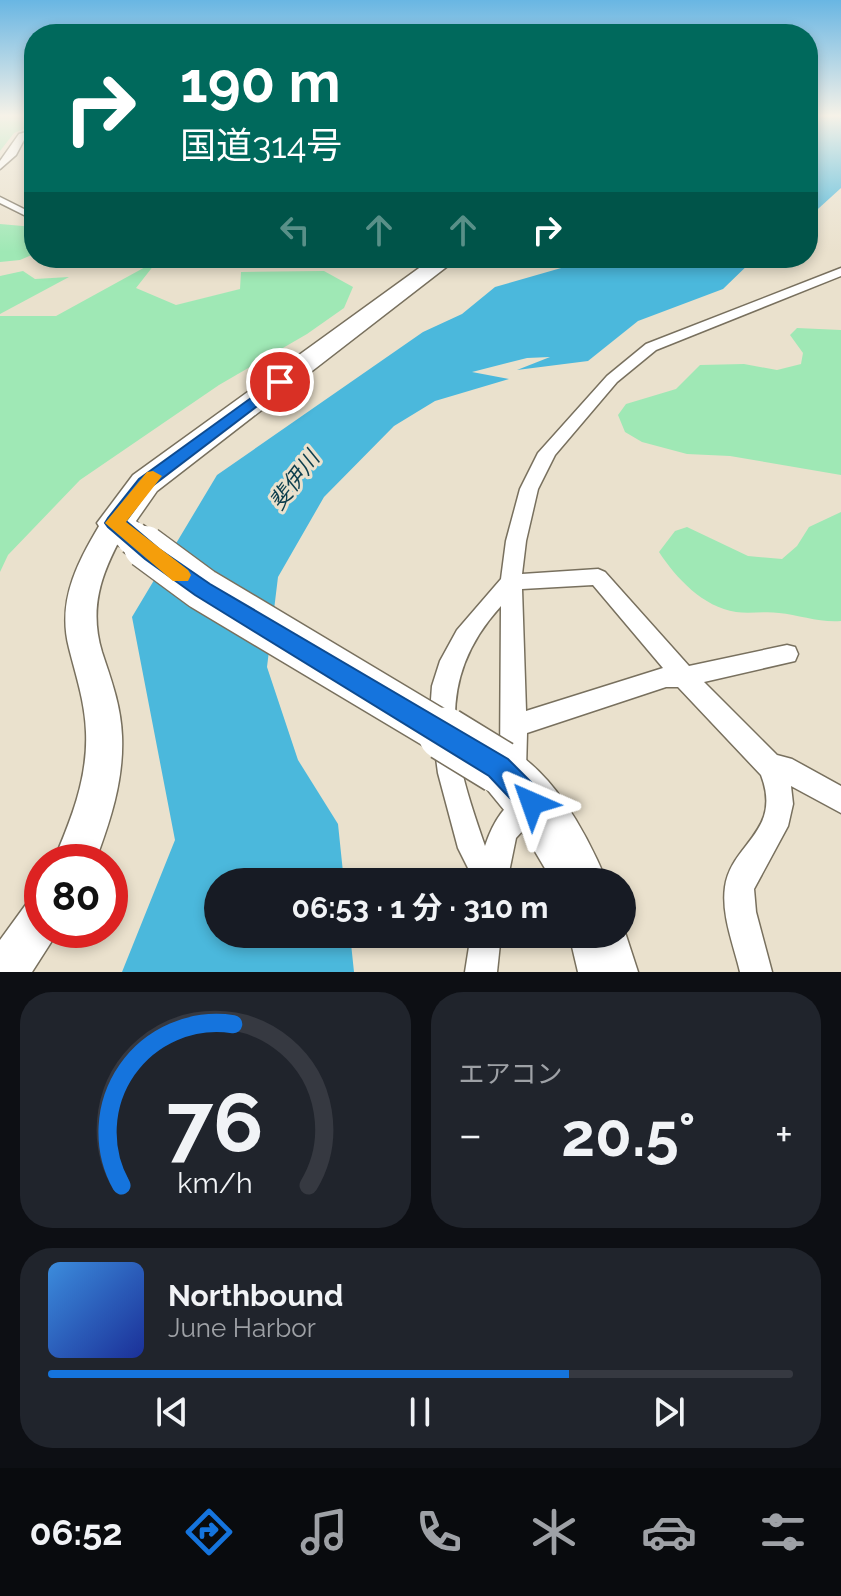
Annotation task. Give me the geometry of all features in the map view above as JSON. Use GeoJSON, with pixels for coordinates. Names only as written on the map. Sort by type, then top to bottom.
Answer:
{"type":"FeatureCollection","features":[{"type":"Feature","properties":{"kind":"highway"},"geometry":{"type":"LineString","coordinates":[[433,268],[145,483],[124,530],[202,589],[514,769],[573,868]]}},
{"type":"Feature","properties":{"kind":"highway"},"geometry":{"type":"LineString","coordinates":[[602,948],[608,972]]}},
{"type":"Feature","properties":{"kind":"street"},"geometry":{"type":"LineString","coordinates":[[0,200],[13,204],[24,216]]}},
{"type":"Feature","properties":{"kind":"street"},"geometry":{"type":"LineString","coordinates":[[495,868],[501,836],[517,813],[511,582],[516,541],[536,472],[547,453],[636,356],[674,336],[841,272]]}},
{"type":"Feature","properties":{"kind":"street"},"geometry":{"type":"LineString","coordinates":[[81,844],[99,797],[104,731],[79,611],[93,562],[124,530]]}},
{"type":"Feature","properties":{"kind":"street"},"geometry":{"type":"LineString","coordinates":[[482,868],[474,858],[446,759],[441,705],[442,689],[461,639],[511,582],[598,577],[684,677],[771,767],[782,799],[779,819],[772,836],[740,881],[743,918],[756,972]]}},
{"type":"Feature","properties":{"kind":"street"},"geometry":{"type":"LineString","coordinates":[[514,769],[666,677],[684,677],[787,654]]}},
{"type":"Feature","properties":{"kind":"street"},"geometry":{"type":"LineString","coordinates":[[771,767],[783,768],[841,800]]}},
{"type":"Feature","properties":{"kind":"street"},"geometry":{"type":"LineString","coordinates":[[5,972],[24,944]]}},
{"type":"Feature","properties":{"kind":"street"},"geometry":{"type":"LineString","coordinates":[[481,972],[484,948]]}},
{"type":"Feature","properties":{"kind":"green space"},"geometry":{"type":"Polygon","coordinates":[[[0,224],[24,226],[24,258],[0,262],[0,224]]]}},
{"type":"Feature","properties":{"kind":"green space"},"geometry":{"type":"Polygon","coordinates":[[[143,268],[152,268],[136,288],[176,305],[240,289],[241,272],[324,271],[353,287],[344,308],[307,334],[219,385],[80,480],[8,555],[0,572],[0,316],[56,316],[143,268]]]}},
{"type":"Feature","properties":{"kind":"green space"},"geometry":{"type":"Polygon","coordinates":[[[23,271],[35,279],[69,277],[0,314],[0,276],[23,271]]]}},
{"type":"Feature","properties":{"kind":"green space"},"geometry":{"type":"Polygon","coordinates":[[[797,328],[841,330],[841,475],[730,456],[687,454],[642,442],[625,432],[618,415],[626,404],[676,389],[700,365],[744,364],[777,370],[801,364],[803,353],[790,335],[797,328]]]}},
{"type":"Feature","properties":{"kind":"green space"},"geometry":{"type":"Polygon","coordinates":[[[841,512],[841,621],[724,609],[692,590],[659,552],[675,531],[687,527],[748,556],[782,559],[797,546],[809,527],[841,512]]]}},
{"type":"Feature","properties":{"kind":"water"},"geometry":{"type":"Polygon","coordinates":[[[818,161],[841,161],[841,188],[818,209],[818,161]]]}},
{"type":"Feature","properties":{"kind":"water","name":"斐伊川"},"geometry":{"type":"Polygon","coordinates":[[[561,268],[745,268],[723,289],[638,321],[588,361],[517,370],[550,357],[527,358],[472,372],[509,379],[435,401],[394,426],[324,497],[278,577],[267,667],[298,760],[338,824],[343,868],[204,868],[204,948],[351,948],[354,972],[122,972],[175,840],[132,617],[217,475],[423,332],[462,314],[495,287],[561,268]]]}},
{"type":"Feature","properties":{"kind":"slow traffic"},"geometry":{"type":"LineString","coordinates":[[153,476],[124,508],[115,523],[180,575]]}},
{"type":"Feature","properties":{"kind":"route"},"geometry":{"type":"LineString","coordinates":[[280,382],[145,483],[115,523],[174,571],[202,589],[499,767],[532,803]]}}]}
